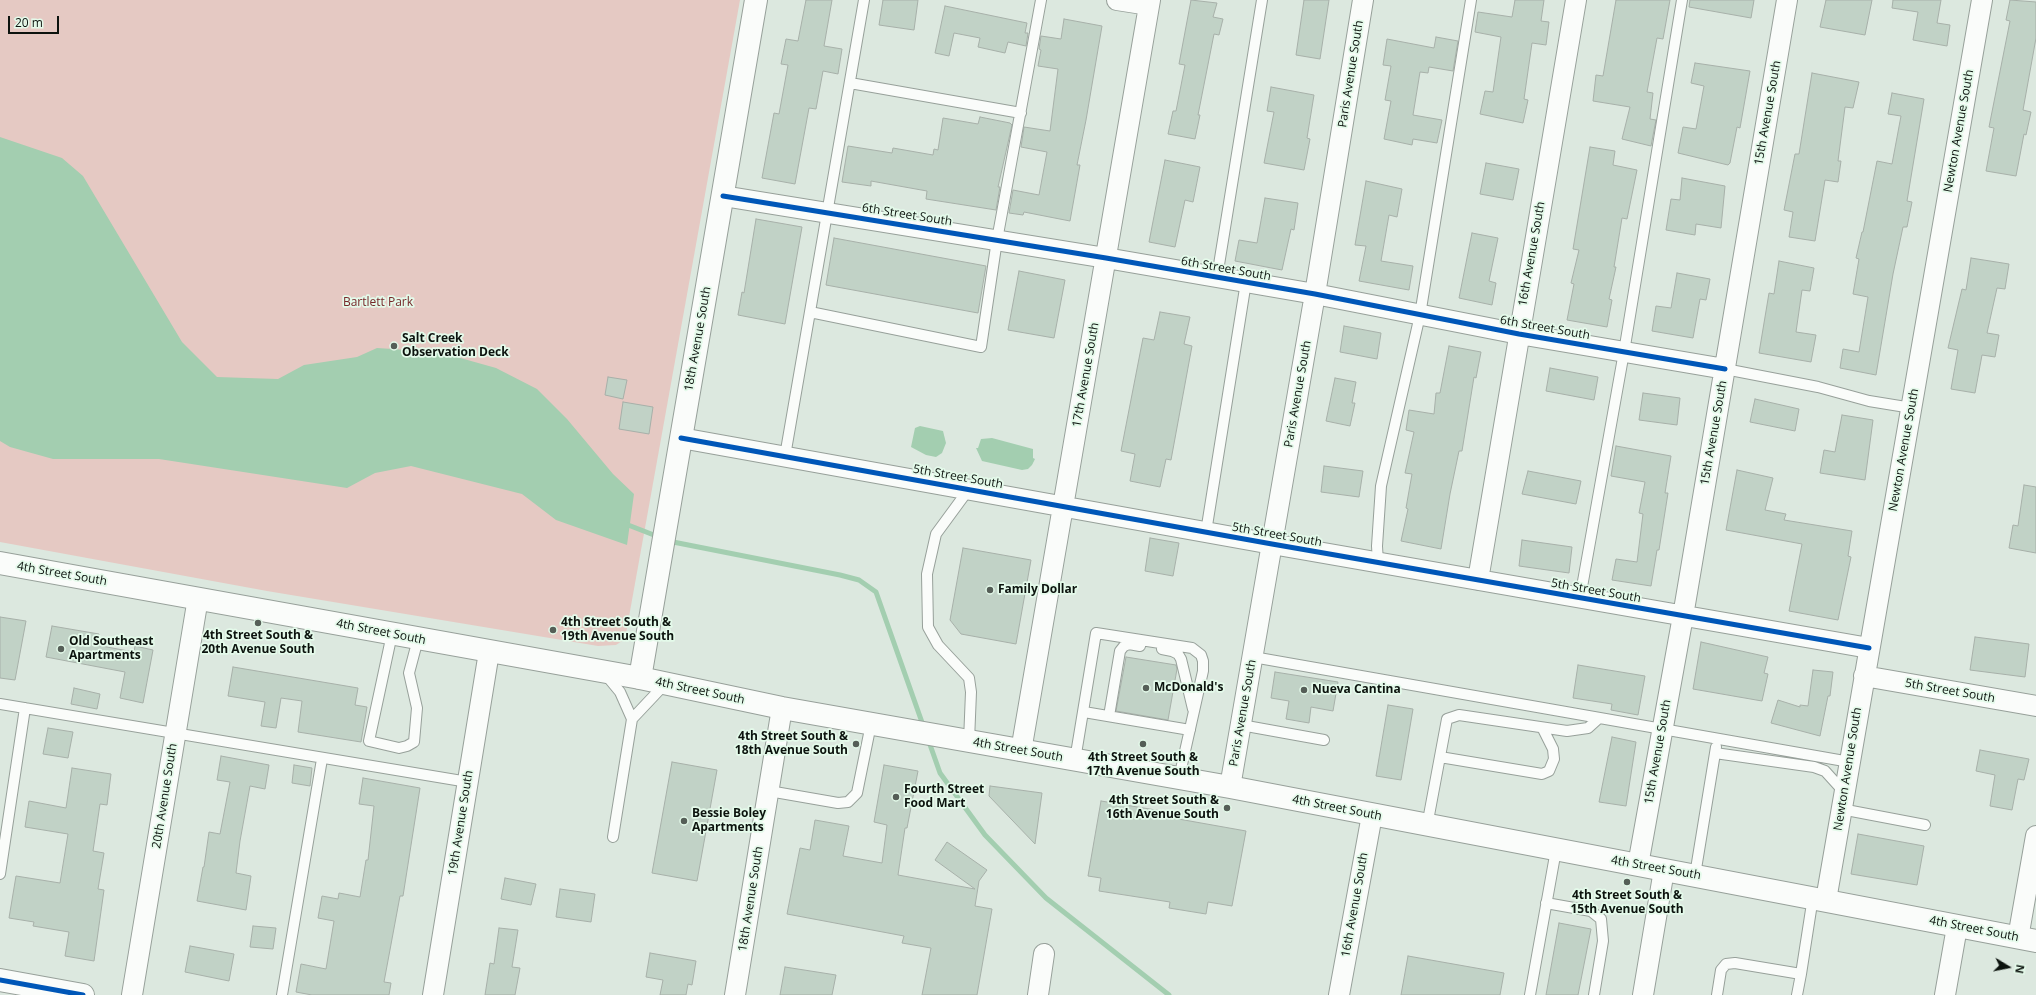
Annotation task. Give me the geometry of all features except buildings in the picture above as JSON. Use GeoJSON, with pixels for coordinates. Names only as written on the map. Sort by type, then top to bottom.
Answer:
{"type":"FeatureCollection","features":[{"type":"Feature","properties":{"kind":"main road","name":"18th Avenue South"},"geometry":{"type":"LineString","coordinates":[[640,678],[756,0]]}},
{"type":"Feature","properties":{"kind":"main road","name":"4th Street South"},"geometry":{"type":"LineString","coordinates":[[0,563],[489,652],[604,671],[782,708],[1230,787],[1427,826],[1820,898],[1957,927],[2027,939]]}},
{"type":"Feature","properties":{"kind":"main road"},"geometry":{"type":"LineString","coordinates":[[0,980],[83,995]]}},
{"type":"Feature","properties":{"kind":"street"},"geometry":{"type":"LineString","coordinates":[[1117,0],[1149,3]]}},
{"type":"Feature","properties":{"kind":"street","name":"Paris Avenue South"},"geometry":{"type":"LineString","coordinates":[[1230,787],[1315,294],[1363,0]]}},
{"type":"Feature","properties":{"kind":"street","name":"16th Avenue South"},"geometry":{"type":"LineString","coordinates":[[1478,580],[1576,0]]}},
{"type":"Feature","properties":{"kind":"street","name":"15th Avenue South"},"geometry":{"type":"LineString","coordinates":[[1638,865],[1683,616],[1787,0]]}},
{"type":"Feature","properties":{"kind":"street","name":"Newton Avenue South"},"geometry":{"type":"LineString","coordinates":[[1820,898],[1843,801],[1982,0]]}},
{"type":"Feature","properties":{"kind":"street","name":"17th Avenue South"},"geometry":{"type":"LineString","coordinates":[[1020,751],[1149,3]]}},
{"type":"Feature","properties":{"kind":"street","name":"6th Street South"},"geometry":{"type":"LineString","coordinates":[[723,196],[1246,282],[1519,334],[1725,369]]}},
{"type":"Feature","properties":{"kind":"street","name":"5th Street South"},"geometry":{"type":"LineString","coordinates":[[681,438],[1378,563],[1869,648]]}},
{"type":"Feature","properties":{"kind":"street","name":"20th Avenue South"},"geometry":{"type":"LineString","coordinates":[[132,995],[198,598]]}},
{"type":"Feature","properties":{"kind":"street","name":"19th Avenue South"},"geometry":{"type":"LineString","coordinates":[[433,995],[489,652]]}},
{"type":"Feature","properties":{"kind":"street","name":"5th Street South"},"geometry":{"type":"LineString","coordinates":[[1864,676],[2036,706]]}},
{"type":"Feature","properties":{"kind":"street","name":"18th Avenue South"},"geometry":{"type":"LineString","coordinates":[[736,995],[782,708]]}},
{"type":"Feature","properties":{"kind":"street","name":"16th Avenue South"},"geometry":{"type":"LineString","coordinates":[[1339,995],[1372,815]]}},
{"type":"Feature","properties":{"kind":"street"},"geometry":{"type":"LineString","coordinates":[[2027,939],[2036,836]]}},
{"type":"Feature","properties":{"kind":"street"},"geometry":{"type":"LineString","coordinates":[[1643,995],[1664,870]]}},
{"type":"Feature","properties":{"kind":"street"},"geometry":{"type":"LineString","coordinates":[[1945,995],[1957,927]]}},
{"type":"Feature","properties":{"kind":"street"},"geometry":{"type":"LineString","coordinates":[[1038,995],[1044,954]]}},
{"type":"Feature","properties":{"kind":"lane"},"geometry":{"type":"LineString","coordinates":[[785,456],[864,0]]}},
{"type":"Feature","properties":{"kind":"lane"},"geometry":{"type":"LineString","coordinates":[[810,312],[981,347],[997,240],[1021,113],[1040,0]]}},
{"type":"Feature","properties":{"kind":"lane"},"geometry":{"type":"LineString","coordinates":[[1217,277],[1262,0]]}},
{"type":"Feature","properties":{"kind":"lane"},"geometry":{"type":"LineString","coordinates":[[1378,563],[1377,546],[1381,486],[1420,315],[1471,0]]}},
{"type":"Feature","properties":{"kind":"lane"},"geometry":{"type":"LineString","coordinates":[[1580,598],[1624,352],[1682,0]]}},
{"type":"Feature","properties":{"kind":"lane"},"geometry":{"type":"LineString","coordinates":[[850,83],[1021,113]]}},
{"type":"Feature","properties":{"kind":"lane"},"geometry":{"type":"LineString","coordinates":[[1206,532],[1246,282]]}},
{"type":"Feature","properties":{"kind":"lane"},"geometry":{"type":"LineString","coordinates":[[1725,369],[1818,387],[1869,402],[1912,408]]}},
{"type":"Feature","properties":{"kind":"lane"},"geometry":{"type":"LineString","coordinates":[[959,740],[972,692],[969,678],[938,645],[928,627],[928,574],[936,534],[969,489]]}},
{"type":"Feature","properties":{"kind":"lane"},"geometry":{"type":"LineString","coordinates":[[1075,760],[1096,633],[1192,648],[1197,651],[1203,661],[1203,666],[1179,778]]}},
{"type":"Feature","properties":{"kind":"lane"},"geometry":{"type":"LineString","coordinates":[[392,634],[369,741],[400,748],[414,742],[417,708],[409,673],[418,638]]}},
{"type":"Feature","properties":{"kind":"lane"},"geometry":{"type":"LineString","coordinates":[[1109,716],[1120,651],[1124,646],[1129,644],[1172,651],[1178,654],[1183,665],[1194,713]]}},
{"type":"Feature","properties":{"kind":"lane"},"geometry":{"type":"LineString","coordinates":[[1253,657],[1850,762]]}},
{"type":"Feature","properties":{"kind":"lane"},"geometry":{"type":"LineString","coordinates":[[604,671],[620,692],[632,719],[613,837]]}},
{"type":"Feature","properties":{"kind":"lane"},"geometry":{"type":"LineString","coordinates":[[632,719],[666,683]]}},
{"type":"Feature","properties":{"kind":"lane"},"geometry":{"type":"LineString","coordinates":[[0,704],[322,759],[468,782]]}},
{"type":"Feature","properties":{"kind":"lane"},"geometry":{"type":"LineString","coordinates":[[0,874],[25,708]]}},
{"type":"Feature","properties":{"kind":"lane"},"geometry":{"type":"LineString","coordinates":[[1084,712],[1190,730]]}},
{"type":"Feature","properties":{"kind":"lane"},"geometry":{"type":"LineString","coordinates":[[1427,826],[1447,719],[1459,714],[1544,729],[1567,731],[1588,728],[1599,718]]}},
{"type":"Feature","properties":{"kind":"lane"},"geometry":{"type":"LineString","coordinates":[[769,791],[838,803],[848,802],[857,793],[871,724]]}},
{"type":"Feature","properties":{"kind":"lane"},"geometry":{"type":"LineString","coordinates":[[1241,725],[1324,740]]}},
{"type":"Feature","properties":{"kind":"lane"},"geometry":{"type":"LineString","coordinates":[[1440,757],[1542,774],[1549,771],[1554,759],[1553,749],[1544,729]]}},
{"type":"Feature","properties":{"kind":"lane"},"geometry":{"type":"LineString","coordinates":[[1695,875],[1718,739]]}},
{"type":"Feature","properties":{"kind":"lane"},"geometry":{"type":"LineString","coordinates":[[1715,753],[1814,767],[1825,771],[1843,801],[1925,825]]}},
{"type":"Feature","properties":{"kind":"lane"},"geometry":{"type":"LineString","coordinates":[[282,995],[322,759]]}},
{"type":"Feature","properties":{"kind":"lane"},"geometry":{"type":"LineString","coordinates":[[1530,995],[1556,850]]}},
{"type":"Feature","properties":{"kind":"lane"},"geometry":{"type":"LineString","coordinates":[[1797,995],[1820,898]]}},
{"type":"Feature","properties":{"kind":"lane"},"geometry":{"type":"LineString","coordinates":[[1546,903],[1591,911],[1601,919],[1603,941],[1594,995]]}},
{"type":"Feature","properties":{"kind":"lane"},"geometry":{"type":"LineString","coordinates":[[1717,995],[1721,970],[1726,964],[1735,963],[1801,974]]}},
{"type":"Feature","properties":{"kind":"green space","name":"Bartlett Park"},"geometry":{"type":"Polygon","coordinates":[[[0,0],[740,0],[625,639],[616,645],[598,646],[267,591],[0,542],[0,0]]]}},
{"type":"Feature","properties":{"kind":"shaded area"},"geometry":{"type":"Polygon","coordinates":[[[0,137],[62,158],[83,176],[182,342],[217,377],[278,379],[304,365],[357,357],[377,348],[439,352],[496,368],[537,389],[567,419],[613,474],[634,494],[627,545],[556,520],[522,494],[411,466],[375,473],[347,488],[159,459],[53,459],[10,447],[0,441],[0,137]]]}},
{"type":"Feature","properties":{"kind":"shaded area"},"geometry":{"type":"Polygon","coordinates":[[[920,426],[943,431],[946,443],[942,453],[936,457],[926,455],[911,447],[915,428],[920,426]]]}},
{"type":"Feature","properties":{"kind":"shaded area"},"geometry":{"type":"Polygon","coordinates":[[[992,438],[1033,449],[1033,458],[1035,459],[1032,465],[1028,469],[1022,470],[982,461],[976,448],[978,448],[981,439],[992,438]]]}},
{"type":"Feature","properties":{"kind":"waterway"},"geometry":{"type":"LineString","coordinates":[[623,523],[659,537]]}},
{"type":"Feature","properties":{"kind":"waterway"},"geometry":{"type":"LineString","coordinates":[[668,541],[840,575],[859,580],[876,592],[924,728]]}},
{"type":"Feature","properties":{"kind":"waterway"},"geometry":{"type":"LineString","coordinates":[[928,739],[940,773],[985,835],[1046,898],[1169,995]]}},
{"type":"Feature","properties":{"kind":"cycle path"},"geometry":{"type":"LineString","coordinates":[[723,196],[1106,258],[1315,294],[1519,334],[1725,369]]}},
{"type":"Feature","properties":{"kind":"cycle path"},"geometry":{"type":"LineString","coordinates":[[681,438],[1272,544],[1869,648]]}},
{"type":"Feature","properties":{"kind":"cycle path"},"geometry":{"type":"LineString","coordinates":[[0,980],[83,995]]}},
{"type":"Feature","properties":{"kind":"place","name":"Salt Creek Observation Deck"},"geometry":{"type":"Point","coordinates":[394,346]}},
{"type":"Feature","properties":{"kind":"place","name":"Family Dollar"},"geometry":{"type":"Point","coordinates":[990,590]}},
{"type":"Feature","properties":{"kind":"place","name":"4th Street South & 20th Avenue South"},"geometry":{"type":"Point","coordinates":[258,623]}},
{"type":"Feature","properties":{"kind":"place","name":"4th Street South & 19th Avenue South"},"geometry":{"type":"Point","coordinates":[553,630]}},
{"type":"Feature","properties":{"kind":"place","name":"Old Southeast Apartments"},"geometry":{"type":"Point","coordinates":[61,649]}},
{"type":"Feature","properties":{"kind":"place","name":"McDonald's"},"geometry":{"type":"Point","coordinates":[1146,688]}},
{"type":"Feature","properties":{"kind":"place","name":"Nueva Cantina"},"geometry":{"type":"Point","coordinates":[1304,690]}},
{"type":"Feature","properties":{"kind":"place","name":"4th Street South & 18th Avenue South"},"geometry":{"type":"Point","coordinates":[856,744]}},
{"type":"Feature","properties":{"kind":"place","name":"4th Street South & 17th Avenue South"},"geometry":{"type":"Point","coordinates":[1143,744]}},
{"type":"Feature","properties":{"kind":"place","name":"Fourth Street Food Mart"},"geometry":{"type":"Point","coordinates":[896,797]}},
{"type":"Feature","properties":{"kind":"place","name":"4th Street South & 16th Avenue South"},"geometry":{"type":"Point","coordinates":[1227,808]}},
{"type":"Feature","properties":{"kind":"place","name":"Bessie Boley Apartments"},"geometry":{"type":"Point","coordinates":[684,821]}},
{"type":"Feature","properties":{"kind":"place","name":"4th Street South & 15th Avenue South"},"geometry":{"type":"Point","coordinates":[1627,882]}}]}
